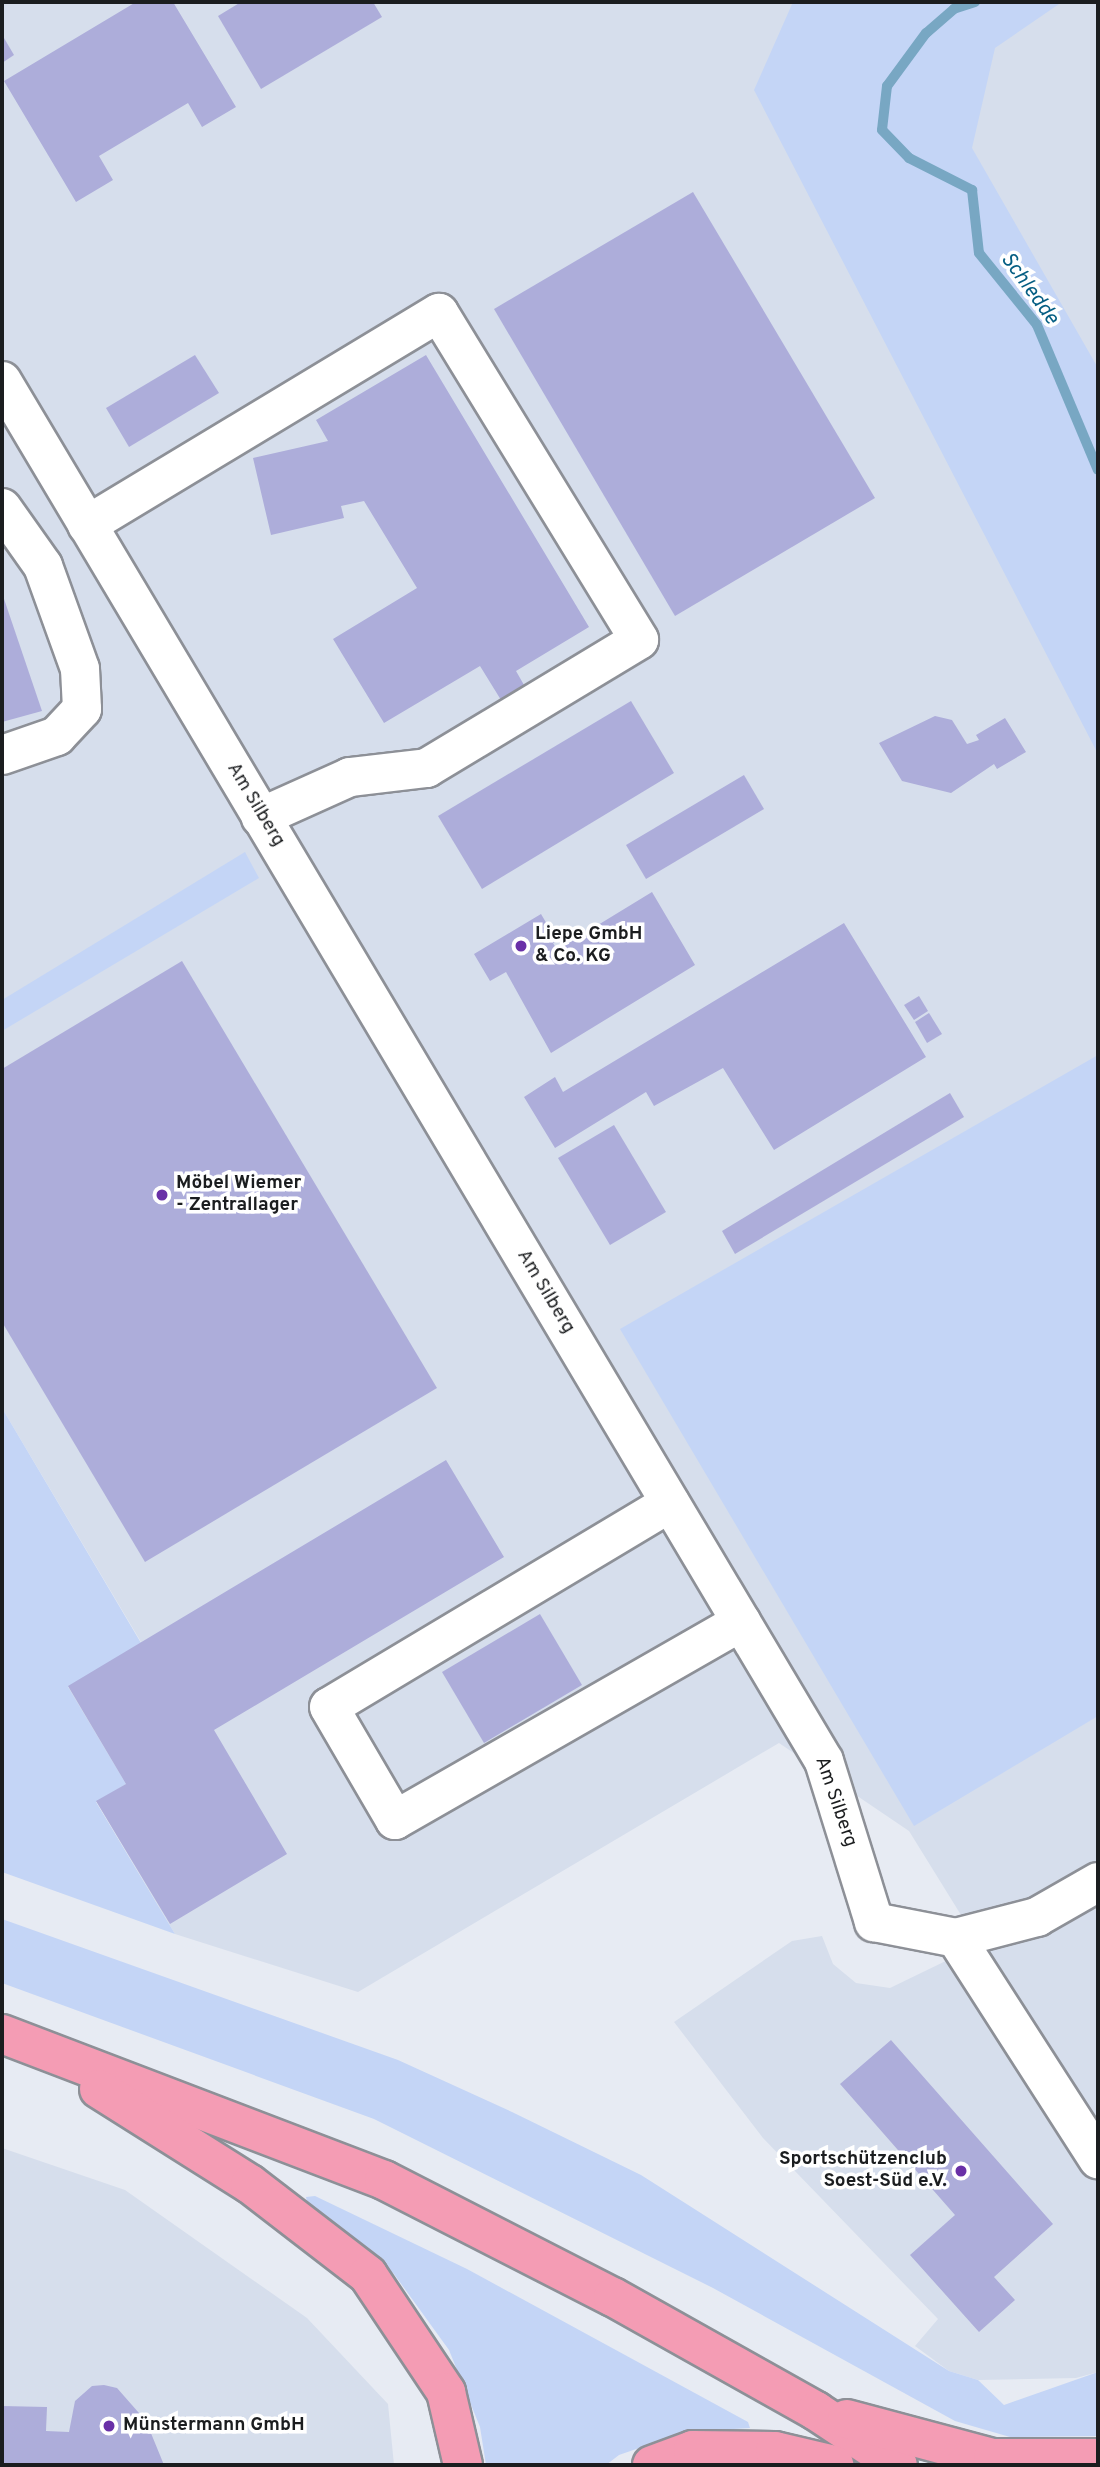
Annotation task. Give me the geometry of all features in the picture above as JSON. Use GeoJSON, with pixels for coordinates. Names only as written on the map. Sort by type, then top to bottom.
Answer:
{"type":"FeatureCollection","features":[{"type":"Feature","properties":{"kind":"highway"},"geometry":{"type":"LineString","coordinates":[[14,2038],[384,2180],[613,2297],[816,2411],[898,2465]]}},
{"type":"Feature","properties":{"kind":"highway"},"geometry":{"type":"LineString","coordinates":[[14,2038],[250,2184],[368,2275],[446,2392],[463,2465]]}},
{"type":"Feature","properties":{"kind":"highway"},"geometry":{"type":"LineString","coordinates":[[816,2411],[993,2458],[1098,2458]]}},
{"type":"Feature","properties":{"kind":"highway"},"geometry":{"type":"LineString","coordinates":[[652,2465],[693,2450],[775,2451],[834,2465]]}},
{"type":"Feature","properties":{"kind":"street"},"geometry":{"type":"LineString","coordinates":[[87,525],[439,313],[639,640],[427,768],[350,776],[261,817]]}},
{"type":"Feature","properties":{"kind":"street","name":"Am Silberg"},"geometry":{"type":"LineString","coordinates":[[2,381],[824,1761],[874,1922],[956,1938]]}},
{"type":"Feature","properties":{"kind":"street"},"geometry":{"type":"LineString","coordinates":[[2,508],[43,566],[80,668],[82,709],[57,736],[2,755]]}},
{"type":"Feature","properties":{"kind":"street"},"geometry":{"type":"LineString","coordinates":[[670,1503],[329,1707],[395,1820],[741,1622]]}},
{"type":"Feature","properties":{"kind":"street"},"geometry":{"type":"LineString","coordinates":[[1098,1882],[1037,1916],[956,1938],[1098,2159]]}},
{"type":"Feature","properties":{"kind":"shaded area"},"geometry":{"type":"Polygon","coordinates":[[[2,2],[1098,2],[1098,2136],[909,1831],[779,1743],[358,1992],[175,1934],[96,1801],[68,1686],[141,1642],[2,1408],[2,2]]]}},
{"type":"Feature","properties":{"kind":"shaded area"},"geometry":{"type":"Polygon","coordinates":[[[793,2],[1062,2],[995,48],[972,148],[1098,368],[1098,754],[754,90],[793,2]]]}},
{"type":"Feature","properties":{"kind":"shaded area"},"geometry":{"type":"Polygon","coordinates":[[[245,852],[259,878],[2,1031],[2,1000],[245,852]]]}},
{"type":"Feature","properties":{"kind":"shaded area"},"geometry":{"type":"Polygon","coordinates":[[[1098,1055],[1098,1716],[914,1826],[620,1329],[1098,1055]]]}},
{"type":"Feature","properties":{"kind":"shaded area"},"geometry":{"type":"Polygon","coordinates":[[[2,1408],[141,1643],[68,1687],[126,1784],[96,1802],[175,1934],[2,1872],[2,1408]]]}},
{"type":"Feature","properties":{"kind":"shaded area"},"geometry":{"type":"Polygon","coordinates":[[[2,1919],[398,2060],[512,2112],[641,2175],[949,2371],[978,2380],[1004,2405],[1098,2372],[1098,2436],[1010,2437],[955,2421],[713,2288],[374,2119],[2,1983],[2,1919]]]}},
{"type":"Feature","properties":{"kind":"shaded area"},"geometry":{"type":"Polygon","coordinates":[[[822,1936],[833,1964],[856,1983],[890,1988],[956,1956],[1098,2179],[1098,2372],[1076,2378],[978,2380],[949,2371],[915,2346],[938,2319],[763,2138],[674,2022],[792,1941],[822,1936]]]}},
{"type":"Feature","properties":{"kind":"shaded area"},"geometry":{"type":"Polygon","coordinates":[[[2,2148],[125,2190],[307,2318],[388,2404],[394,2465],[2,2465],[2,2148]]]}},
{"type":"Feature","properties":{"kind":"shaded area"},"geometry":{"type":"Polygon","coordinates":[[[315,2196],[467,2269],[748,2422],[750,2428],[685,2432],[619,2455],[606,2465],[486,2465],[480,2427],[449,2350],[394,2274],[307,2202],[306,2197],[315,2196]]]}},
{"type":"Feature","properties":{"kind":"building"},"geometry":{"type":"Polygon","coordinates":[[[136,2],[173,2],[236,107],[202,127],[188,103],[99,156],[113,180],[76,202],[4,81],[136,2]]]}},
{"type":"Feature","properties":{"kind":"building"},"geometry":{"type":"Polygon","coordinates":[[[241,2],[373,2],[382,17],[261,89],[218,16],[241,2]]]}},
{"type":"Feature","properties":{"kind":"building"},"geometry":{"type":"Polygon","coordinates":[[[4,38],[14,55],[2,63],[2,40],[4,38]]]}},
{"type":"Feature","properties":{"kind":"building"},"geometry":{"type":"Polygon","coordinates":[[[693,192],[875,498],[675,616],[494,309],[693,192]]]}},
{"type":"Feature","properties":{"kind":"building"},"geometry":{"type":"Polygon","coordinates":[[[195,355],[219,393],[129,447],[106,408],[195,355]]]}},
{"type":"Feature","properties":{"kind":"building"},"geometry":{"type":"Polygon","coordinates":[[[426,355],[589,627],[516,671],[524,685],[501,700],[480,666],[384,723],[333,639],[417,588],[364,501],[341,506],[344,518],[271,535],[253,458],[328,441],[316,420],[426,355]]]}},
{"type":"Feature","properties":{"kind":"building"},"geometry":{"type":"Polygon","coordinates":[[[2,593],[42,711],[2,722],[2,593]]]}},
{"type":"Feature","properties":{"kind":"building"},"geometry":{"type":"Polygon","coordinates":[[[631,701],[674,773],[482,889],[438,816],[631,701]]]}},
{"type":"Feature","properties":{"kind":"building"},"geometry":{"type":"Polygon","coordinates":[[[935,716],[952,720],[967,744],[979,740],[976,735],[1005,718],[1026,752],[997,769],[994,764],[951,793],[902,781],[879,743],[935,716]]]}},
{"type":"Feature","properties":{"kind":"building"},"geometry":{"type":"Polygon","coordinates":[[[744,775],[764,809],[646,879],[626,845],[744,775]]]}},
{"type":"Feature","properties":{"kind":"building"},"geometry":{"type":"Polygon","coordinates":[[[652,892],[695,965],[551,1053],[506,972],[490,981],[474,954],[541,914],[557,941],[553,943],[557,950],[652,892]]]}},
{"type":"Feature","properties":{"kind":"building"},"geometry":{"type":"Polygon","coordinates":[[[844,923],[926,1057],[774,1150],[723,1068],[654,1106],[646,1092],[555,1148],[524,1097],[555,1077],[563,1092],[844,923]]]}},
{"type":"Feature","properties":{"kind":"building","name":"Möbel Wiemer - Zentrallager"},"geometry":{"type":"Polygon","coordinates":[[[182,961],[437,1388],[145,1562],[2,1322],[2,1069],[182,961]]]}},
{"type":"Feature","properties":{"kind":"building"},"geometry":{"type":"Polygon","coordinates":[[[919,996],[928,1011],[914,1020],[904,1005],[919,996]]]}},
{"type":"Feature","properties":{"kind":"building"},"geometry":{"type":"Polygon","coordinates":[[[929,1013],[942,1034],[927,1043],[915,1022],[929,1013]]]}},
{"type":"Feature","properties":{"kind":"building"},"geometry":{"type":"Polygon","coordinates":[[[950,1093],[964,1117],[735,1254],[722,1231],[950,1093]]]}},
{"type":"Feature","properties":{"kind":"building"},"geometry":{"type":"Polygon","coordinates":[[[614,1125],[666,1212],[610,1245],[558,1158],[614,1125]]]}},
{"type":"Feature","properties":{"kind":"building"},"geometry":{"type":"Polygon","coordinates":[[[446,1460],[504,1557],[214,1730],[287,1854],[170,1924],[96,1801],[126,1784],[68,1686],[446,1460]]]}},
{"type":"Feature","properties":{"kind":"building"},"geometry":{"type":"Polygon","coordinates":[[[540,1614],[582,1685],[484,1743],[442,1672],[540,1614]]]}},
{"type":"Feature","properties":{"kind":"building","name":"Sportschützenclub Soest-Süd e.V."},"geometry":{"type":"Polygon","coordinates":[[[891,2040],[1053,2224],[994,2277],[1015,2300],[979,2332],[910,2255],[955,2215],[840,2084],[891,2040]]]}},
{"type":"Feature","properties":{"kind":"building","name":"Münstermann GmbH"},"geometry":{"type":"Polygon","coordinates":[[[92,2386],[117,2388],[146,2421],[164,2465],[2,2465],[2,2406],[47,2407],[46,2431],[69,2432],[75,2401],[92,2386]]]}},
{"type":"Feature","properties":{"kind":"waterway","name":"Schledde"},"geometry":{"type":"LineString","coordinates":[[975,2],[954,9],[926,33],[887,86],[882,130],[909,158],[972,190],[979,253],[1037,325],[1098,470]]}},
{"type":"Feature","properties":{"kind":"place","name":"Liepe GmbH & Co. KG"},"geometry":{"type":"Point","coordinates":[521,946]}},
{"type":"Feature","properties":{"kind":"place","name":"Möbel Wiemer - Zentrallager"},"geometry":{"type":"Point","coordinates":[162,1195]}},
{"type":"Feature","properties":{"kind":"place","name":"Sportschützenclub Soest-Süd e.V."},"geometry":{"type":"Point","coordinates":[961,2171]}},
{"type":"Feature","properties":{"kind":"place","name":"Münstermann GmbH"},"geometry":{"type":"Point","coordinates":[109,2426]}}]}
